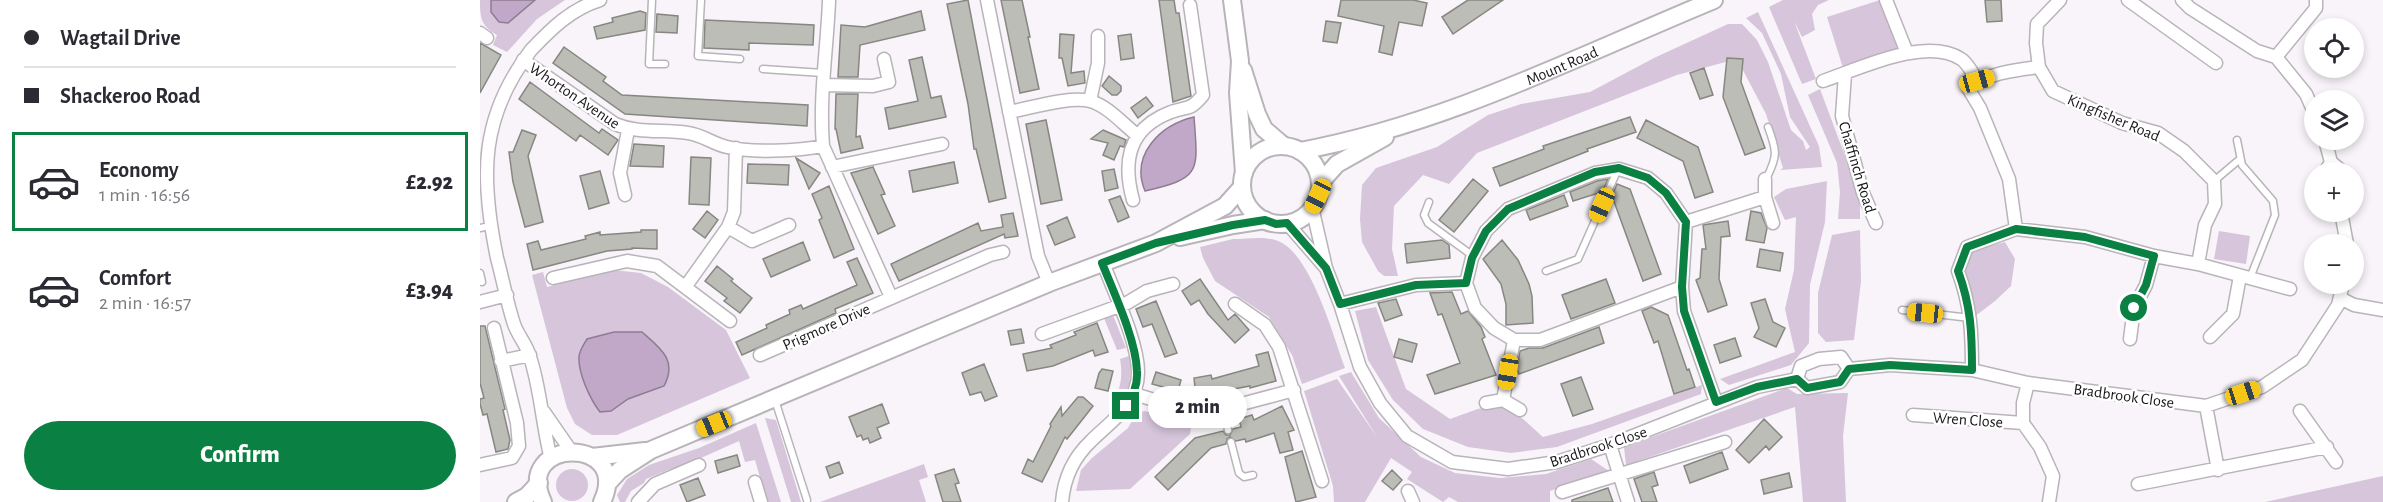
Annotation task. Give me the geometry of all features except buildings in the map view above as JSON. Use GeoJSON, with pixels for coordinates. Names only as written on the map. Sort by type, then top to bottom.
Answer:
{"type":"FeatureCollection","features":[{"type":"Feature","properties":{"kind":"street"},"geometry":{"type":"LineString","coordinates":[[551,459],[543,430],[543,411],[530,355],[514,326],[507,295],[485,227],[481,154],[490,115],[508,79],[554,25],[586,2],[600,0]]}},
{"type":"Feature","properties":{"kind":"street","name":"Prigmore Drive"},"geometry":{"type":"LineString","coordinates":[[828,0],[821,120],[823,146],[891,297]]}},
{"type":"Feature","properties":{"kind":"street"},"geometry":{"type":"LineString","coordinates":[[987,0],[1038,256],[1049,283]]}},
{"type":"Feature","properties":{"kind":"street"},"geometry":{"type":"LineString","coordinates":[[1232,0],[1240,61],[1264,129],[1314,165],[1320,183],[1318,196],[1312,207],[1297,220],[1276,224],[1265,220],[1245,201],[1238,93],[1240,61]]}},
{"type":"Feature","properties":{"kind":"street","name":"Mount Road"},"geometry":{"type":"LineString","coordinates":[[1292,148],[1407,125],[1504,90],[1623,37],[1714,0]]}},
{"type":"Feature","properties":{"kind":"street"},"geometry":{"type":"LineString","coordinates":[[1886,0],[1907,53]]}},
{"type":"Feature","properties":{"kind":"street","name":"Kingfisher Road"},"geometry":{"type":"LineString","coordinates":[[2060,0],[2037,24],[2036,43],[2039,67],[2053,92],[2122,123],[2158,133],[2184,152],[2214,181]]}},
{"type":"Feature","properties":{"kind":"street"},"geometry":{"type":"LineString","coordinates":[[2128,0],[2216,63]]}},
{"type":"Feature","properties":{"kind":"street"},"geometry":{"type":"LineString","coordinates":[[2182,0],[2190,8],[2257,51],[2276,57],[2304,92]]}},
{"type":"Feature","properties":{"kind":"street"},"geometry":{"type":"LineString","coordinates":[[2276,57],[2316,8],[2316,0]]}},
{"type":"Feature","properties":{"kind":"street"},"geometry":{"type":"LineString","coordinates":[[1133,200],[1128,180],[1128,162],[1137,135],[1154,120],[1172,112],[1193,107],[1203,95],[1190,5]]}},
{"type":"Feature","properties":{"kind":"street"},"geometry":{"type":"LineString","coordinates":[[1090,101],[1098,63],[1098,36]]}},
{"type":"Feature","properties":{"kind":"street"},"geometry":{"type":"LineString","coordinates":[[1823,81],[1907,53],[1944,52],[1963,60],[1977,81]]}},
{"type":"Feature","properties":{"kind":"street"},"geometry":{"type":"LineString","coordinates":[[823,79],[873,86],[889,82],[884,59]]}},
{"type":"Feature","properties":{"kind":"street","name":"Whorton Avenue"},"geometry":{"type":"LineString","coordinates":[[523,60],[615,124],[628,130],[687,132],[703,136],[725,147],[736,148],[802,151],[823,146]]}},
{"type":"Feature","properties":{"kind":"street"},"geometry":{"type":"LineString","coordinates":[[2016,229],[2009,179],[1980,108],[1968,88],[1977,81],[2008,71],[2039,67]]}},
{"type":"Feature","properties":{"kind":"street","name":"Chaffinch Road"},"geometry":{"type":"LineString","coordinates":[[1845,74],[1842,116],[1863,193],[1876,224]]}},
{"type":"Feature","properties":{"kind":"street"},"geometry":{"type":"LineString","coordinates":[[1010,111],[1071,101],[1090,101],[1103,108],[1137,135]]}},
{"type":"Feature","properties":{"kind":"street","name":"Mount Road"},"geometry":{"type":"LineString","coordinates":[[1320,183],[1337,164],[1407,125]]}},
{"type":"Feature","properties":{"kind":"street","name":"Whorton Avenue"},"geometry":{"type":"LineString","coordinates":[[625,195],[620,173],[628,130]]}},
{"type":"Feature","properties":{"kind":"street"},"geometry":{"type":"LineString","coordinates":[[832,167],[942,144]]}},
{"type":"Feature","properties":{"kind":"street"},"geometry":{"type":"LineString","coordinates":[[686,286],[728,227],[734,212],[736,148]]}},
{"type":"Feature","properties":{"kind":"street"},"geometry":{"type":"LineString","coordinates":[[1156,243],[1225,206],[1243,180],[1248,164],[1264,150],[1292,148]]}},
{"type":"Feature","properties":{"kind":"street"},"geometry":{"type":"LineString","coordinates":[[1682,287],[1540,340],[1514,340],[1494,328],[1475,309],[1466,283],[1473,256],[1486,231],[1508,209],[1595,172],[1619,168],[1648,178],[1666,193],[1686,222],[1682,287],[1684,311],[1716,402]]}},
{"type":"Feature","properties":{"kind":"street"},"geometry":{"type":"LineString","coordinates":[[1765,179],[1764,197],[1773,223]]}},
{"type":"Feature","properties":{"kind":"street"},"geometry":{"type":"LineString","coordinates":[[2198,264],[2205,225],[2216,204],[2214,181]]}},
{"type":"Feature","properties":{"kind":"street"},"geometry":{"type":"LineString","coordinates":[[1686,222],[1764,197]]}},
{"type":"Feature","properties":{"kind":"street","name":"Bradbrook Close"},"geometry":{"type":"LineString","coordinates":[[1312,207],[1326,268],[1360,367],[1380,402],[1407,436],[1452,462],[1508,469],[1557,462],[1610,445],[1757,387],[1797,379]]}},
{"type":"Feature","properties":{"kind":"street"},"geometry":{"type":"LineString","coordinates":[[602,502],[607,484],[620,470],[651,450],[1049,283],[1102,263],[1156,243],[1265,220]]}},
{"type":"Feature","properties":{"kind":"street","name":"Bradbrook Close"},"geometry":{"type":"LineString","coordinates":[[1287,223],[1326,268]]}},
{"type":"Feature","properties":{"kind":"street"},"geometry":{"type":"LineString","coordinates":[[728,227],[752,241],[789,225]]}},
{"type":"Feature","properties":{"kind":"street"},"geometry":{"type":"LineString","coordinates":[[1972,370],[1971,318],[1966,292],[1958,271],[1967,247],[2016,229],[2085,237],[2290,289]]}},
{"type":"Feature","properties":{"kind":"street","name":"Prigmore Drive"},"geometry":{"type":"LineString","coordinates":[[760,355],[990,255],[1004,252]]}},
{"type":"Feature","properties":{"kind":"street"},"geometry":{"type":"LineString","coordinates":[[2130,339],[2134,308],[2146,285],[2154,256]]}},
{"type":"Feature","properties":{"kind":"street"},"geometry":{"type":"LineString","coordinates":[[553,278],[627,261],[657,266],[730,321]]}},
{"type":"Feature","properties":{"kind":"street"},"geometry":{"type":"LineString","coordinates":[[1062,502],[1064,484],[1074,462],[1090,442],[1118,419],[1134,394],[1138,372],[1119,306],[1102,263]]}},
{"type":"Feature","properties":{"kind":"street"},"geometry":{"type":"LineString","coordinates":[[2210,337],[2233,314],[2245,277]]}},
{"type":"Feature","properties":{"kind":"street"},"geometry":{"type":"LineString","coordinates":[[1340,304],[1416,285],[1466,283]]}},
{"type":"Feature","properties":{"kind":"street"},"geometry":{"type":"LineString","coordinates":[[1042,334],[1119,306],[1147,291],[1173,284]]}},
{"type":"Feature","properties":{"kind":"street","name":"Bradbrook Close"},"geometry":{"type":"LineString","coordinates":[[1797,379],[1807,388],[1840,382],[1849,369],[1890,365],[1972,370],[2028,383],[2206,406],[2262,387],[2302,360],[2324,330],[2338,305],[2341,294]]}},
{"type":"Feature","properties":{"kind":"street"},"geometry":{"type":"LineString","coordinates":[[480,302],[507,295]]}},
{"type":"Feature","properties":{"kind":"street"},"geometry":{"type":"LineString","coordinates":[[2340,298],[2354,305],[2383,310]]}},
{"type":"Feature","properties":{"kind":"street"},"geometry":{"type":"LineString","coordinates":[[1235,304],[1265,325],[1280,347],[1322,481]]}},
{"type":"Feature","properties":{"kind":"street"},"geometry":{"type":"LineString","coordinates":[[480,465],[512,458],[519,446],[517,423],[494,328]]}},
{"type":"Feature","properties":{"kind":"street"},"geometry":{"type":"LineString","coordinates":[[1503,400],[1514,340]]}},
{"type":"Feature","properties":{"kind":"street"},"geometry":{"type":"LineString","coordinates":[[501,362],[530,355]]}},
{"type":"Feature","properties":{"kind":"street","name":"Bradbrook Close"},"geometry":{"type":"LineString","coordinates":[[1797,379],[1801,366],[1819,359],[1841,357],[1849,369]]}},
{"type":"Feature","properties":{"kind":"street","name":"Wren Close"},"geometry":{"type":"LineString","coordinates":[[2028,383],[2022,403],[2023,423],[2040,447],[2053,476],[2049,502]]}},
{"type":"Feature","properties":{"kind":"street"},"geometry":{"type":"LineString","coordinates":[[1134,394],[1188,410],[1223,410],[1294,390]]}},
{"type":"Feature","properties":{"kind":"street"},"geometry":{"type":"LineString","coordinates":[[1486,403],[1503,400],[1520,410]]}},
{"type":"Feature","properties":{"kind":"street"},"geometry":{"type":"LineString","coordinates":[[2206,406],[2218,470]]}},
{"type":"Feature","properties":{"kind":"street"},"geometry":{"type":"LineString","coordinates":[[543,411],[571,451]]}},
{"type":"Feature","properties":{"kind":"street"},"geometry":{"type":"LineString","coordinates":[[2300,411],[2336,462]]}},
{"type":"Feature","properties":{"kind":"street","name":"Wren Close"},"geometry":{"type":"LineString","coordinates":[[1913,416],[2023,423]]}},
{"type":"Feature","properties":{"kind":"street"},"geometry":{"type":"LineString","coordinates":[[1562,492],[1725,442]]}},
{"type":"Feature","properties":{"kind":"street"},"geometry":{"type":"LineString","coordinates":[[1610,445],[1628,502]]}},
{"type":"Feature","properties":{"kind":"street"},"geometry":{"type":"LineString","coordinates":[[2138,484],[2327,447]]}},
{"type":"Feature","properties":{"kind":"street"},"geometry":{"type":"LineString","coordinates":[[592,457],[651,450]]}},
{"type":"Feature","properties":{"kind":"street"},"geometry":{"type":"LineString","coordinates":[[543,502],[538,483],[540,474],[551,459],[560,453],[582,452],[592,457],[600,464],[607,484]]}},
{"type":"Feature","properties":{"kind":"street"},"geometry":{"type":"LineString","coordinates":[[638,502],[655,484],[699,465]]}},
{"type":"Feature","properties":{"kind":"street"},"geometry":{"type":"LineString","coordinates":[[755,482],[760,502]]}},
{"type":"Feature","properties":{"kind":"street"},"geometry":{"type":"LineString","coordinates":[[516,502],[527,496],[538,483]]}},
{"type":"Feature","properties":{"kind":"lane"},"geometry":{"type":"LineString","coordinates":[[652,0],[649,63],[665,64]]}},
{"type":"Feature","properties":{"kind":"lane"},"geometry":{"type":"LineString","coordinates":[[701,0],[698,56],[740,59]]}},
{"type":"Feature","properties":{"kind":"lane"},"geometry":{"type":"LineString","coordinates":[[763,69],[823,79]]}},
{"type":"Feature","properties":{"kind":"lane"},"geometry":{"type":"LineString","coordinates":[[1765,179],[1774,164],[1776,154],[1767,127]]}},
{"type":"Feature","properties":{"kind":"lane"},"geometry":{"type":"LineString","coordinates":[[2237,140],[2242,165],[2273,201],[2275,215],[2245,277]]}},
{"type":"Feature","properties":{"kind":"lane"},"geometry":{"type":"LineString","coordinates":[[2214,181],[2240,159]]}},
{"type":"Feature","properties":{"kind":"lane"},"geometry":{"type":"LineString","coordinates":[[1546,271],[1578,259],[1619,168]]}},
{"type":"Feature","properties":{"kind":"lane"},"geometry":{"type":"LineString","coordinates":[[1430,202],[1424,215],[1428,223],[1473,256]]}},
{"type":"Feature","properties":{"kind":"lane"},"geometry":{"type":"LineString","coordinates":[[480,273],[482,282]]}},
{"type":"Feature","properties":{"kind":"lane"},"geometry":{"type":"LineString","coordinates":[[1902,310],[1971,318]]}},
{"type":"Feature","properties":{"kind":"lane"},"geometry":{"type":"LineString","coordinates":[[775,399],[807,500]]}},
{"type":"Feature","properties":{"kind":"lane"},"geometry":{"type":"LineString","coordinates":[[1223,410],[1228,430]]}},
{"type":"Feature","properties":{"kind":"lane"},"geometry":{"type":"LineString","coordinates":[[1232,442],[1239,473],[1244,477],[1253,475]]}},
{"type":"Feature","properties":{"kind":"shaded area"},"geometry":{"type":"Polygon","coordinates":[[[480,0],[565,0],[537,19],[507,52],[493,45],[497,35],[482,21],[480,0]]]}},
{"type":"Feature","properties":{"kind":"shaded area"},"geometry":{"type":"Polygon","coordinates":[[[491,0],[535,0],[508,23],[499,22],[491,12],[491,0]]]}},
{"type":"Feature","properties":{"kind":"shaded area"},"geometry":{"type":"Polygon","coordinates":[[[1783,0],[1829,0],[1818,5],[1812,14],[1815,30],[1802,37],[1794,21],[1816,79],[1802,84],[1769,7],[1783,0]]]}},
{"type":"Feature","properties":{"kind":"shaded area"},"geometry":{"type":"Polygon","coordinates":[[[1880,0],[1901,50],[1843,68],[1827,17],[1880,0]]]}},
{"type":"Feature","properties":{"kind":"shaded area"},"geometry":{"type":"Polygon","coordinates":[[[1758,12],[1819,146],[1822,167],[1780,170],[1783,168],[1766,114],[1737,59],[1677,75],[1477,153],[1449,184],[1423,175],[1394,206],[1392,249],[1398,276],[1384,276],[1378,271],[1362,242],[1360,219],[1362,185],[1376,168],[1437,147],[1488,115],[1521,104],[1590,92],[1654,58],[1728,24],[1742,24],[1757,40],[1768,62],[1791,130],[1803,141],[1806,150],[1810,147],[1790,117],[1781,74],[1762,33],[1746,18],[1758,12]]]}},
{"type":"Feature","properties":{"kind":"shaded area"},"geometry":{"type":"Polygon","coordinates":[[[1820,89],[1860,196],[1860,219],[1838,219],[1840,192],[1837,163],[1808,95],[1820,89]]]}},
{"type":"Feature","properties":{"kind":"shaded area"},"geometry":{"type":"Polygon","coordinates":[[[1194,117],[1196,150],[1192,170],[1177,182],[1145,191],[1141,178],[1142,165],[1151,144],[1170,127],[1194,117]]]}},
{"type":"Feature","properties":{"kind":"shaded area"},"geometry":{"type":"Polygon","coordinates":[[[1827,181],[1825,222],[1810,285],[1809,343],[1791,365],[1729,385],[1720,379],[1795,352],[1785,309],[1794,270],[1796,217],[1785,220],[1774,197],[1786,189],[1827,181]]]}},
{"type":"Feature","properties":{"kind":"shaded area"},"geometry":{"type":"Polygon","coordinates":[[[1860,230],[1861,281],[1854,340],[1826,342],[1818,333],[1818,293],[1832,235],[1860,230]]]}},
{"type":"Feature","properties":{"kind":"shaded area"},"geometry":{"type":"Polygon","coordinates":[[[2219,231],[2250,236],[2246,264],[2214,259],[2219,231]]]}},
{"type":"Feature","properties":{"kind":"shaded area"},"geometry":{"type":"Polygon","coordinates":[[[1233,239],[1275,240],[1288,247],[1299,259],[1319,295],[1345,368],[1302,384],[1292,355],[1269,317],[1215,281],[1203,258],[1200,247],[1233,239]]]}},
{"type":"Feature","properties":{"kind":"shaded area"},"geometry":{"type":"Polygon","coordinates":[[[2005,242],[2015,259],[2011,286],[1974,317],[1971,290],[1963,271],[1971,251],[2005,242]]]}},
{"type":"Feature","properties":{"kind":"shaded area"},"geometry":{"type":"Polygon","coordinates":[[[613,270],[641,273],[668,287],[726,330],[750,378],[617,435],[592,435],[575,424],[567,408],[532,275],[543,272],[547,287],[613,270]]]}},
{"type":"Feature","properties":{"kind":"shaded area"},"geometry":{"type":"Polygon","coordinates":[[[1376,307],[1406,389],[1450,419],[1483,408],[1501,406],[1517,414],[1543,437],[1592,424],[1702,385],[1701,394],[1557,447],[1511,453],[1468,447],[1423,429],[1393,400],[1368,360],[1355,311],[1376,307]]]}},
{"type":"Feature","properties":{"kind":"shaded area"},"geometry":{"type":"Polygon","coordinates":[[[1113,315],[1126,348],[1117,350],[1104,318],[1113,315]]]}},
{"type":"Feature","properties":{"kind":"shaded area"},"geometry":{"type":"Polygon","coordinates":[[[614,332],[642,332],[665,355],[669,369],[668,377],[664,386],[628,399],[611,411],[600,412],[583,378],[579,355],[587,339],[614,332]]]}},
{"type":"Feature","properties":{"kind":"shaded area"},"geometry":{"type":"Polygon","coordinates":[[[1129,356],[1129,383],[1119,408],[1112,403],[1120,382],[1120,359],[1129,356]]]}},
{"type":"Feature","properties":{"kind":"shaded area"},"geometry":{"type":"Polygon","coordinates":[[[1351,372],[1379,418],[1421,457],[1455,473],[1500,478],[1546,474],[1591,459],[1609,471],[1550,491],[1550,502],[1458,502],[1449,497],[1443,502],[1407,479],[1412,472],[1391,458],[1365,502],[1334,502],[1333,486],[1304,391],[1337,379],[1377,437],[1339,376],[1351,372]]]}},
{"type":"Feature","properties":{"kind":"shaded area"},"geometry":{"type":"Polygon","coordinates":[[[1787,388],[1797,394],[1848,393],[1843,436],[1846,502],[1803,502],[1795,407],[1626,465],[1624,447],[1787,388]]]}},
{"type":"Feature","properties":{"kind":"shaded area"},"geometry":{"type":"Polygon","coordinates":[[[1144,411],[1176,422],[1183,419],[1192,421],[1190,434],[1130,489],[1076,491],[1081,470],[1128,428],[1136,414],[1144,411]]]}},
{"type":"Feature","properties":{"kind":"shaded area"},"geometry":{"type":"Polygon","coordinates":[[[765,418],[776,420],[801,502],[791,502],[765,418]]]}},
{"type":"Feature","properties":{"kind":"shaded area"},"geometry":{"type":"Polygon","coordinates":[[[756,423],[781,502],[767,502],[755,460],[745,462],[739,441],[674,470],[670,469],[646,479],[644,483],[631,491],[625,502],[620,502],[617,495],[627,479],[649,465],[699,448],[756,423]]]}},
{"type":"Feature","properties":{"kind":"shaded area"},"geometry":{"type":"Polygon","coordinates":[[[924,464],[928,477],[919,480],[926,502],[820,502],[924,464]]]}},
{"type":"Feature","properties":{"kind":"shaded area"},"geometry":{"type":"Polygon","coordinates":[[[572,469],[583,474],[588,485],[583,496],[572,501],[561,496],[556,485],[561,474],[572,469]]]}},
{"type":"Feature","properties":{"kind":"shaded area"},"geometry":{"type":"Polygon","coordinates":[[[2383,476],[2383,502],[2265,502],[2383,476]]]}},
{"type":"Feature","properties":{"kind":"route"},"geometry":{"type":"LineString","coordinates":[[1126,406],[1134,394],[1138,372],[1134,350],[1102,263],[1156,243],[1265,220],[1276,224],[1287,223],[1326,268],[1340,304],[1416,285],[1466,283],[1472,258],[1486,231],[1508,209],[1595,172],[1619,168],[1648,178],[1666,193],[1686,222],[1682,287],[1684,311],[1716,402],[1757,387],[1797,379],[1807,388],[1826,386],[1840,382],[1849,369],[1890,365],[1972,370],[1972,326],[1966,292],[1958,271],[1967,247],[2016,229],[2085,237],[2154,256],[2146,285],[2134,308]]}}]}
